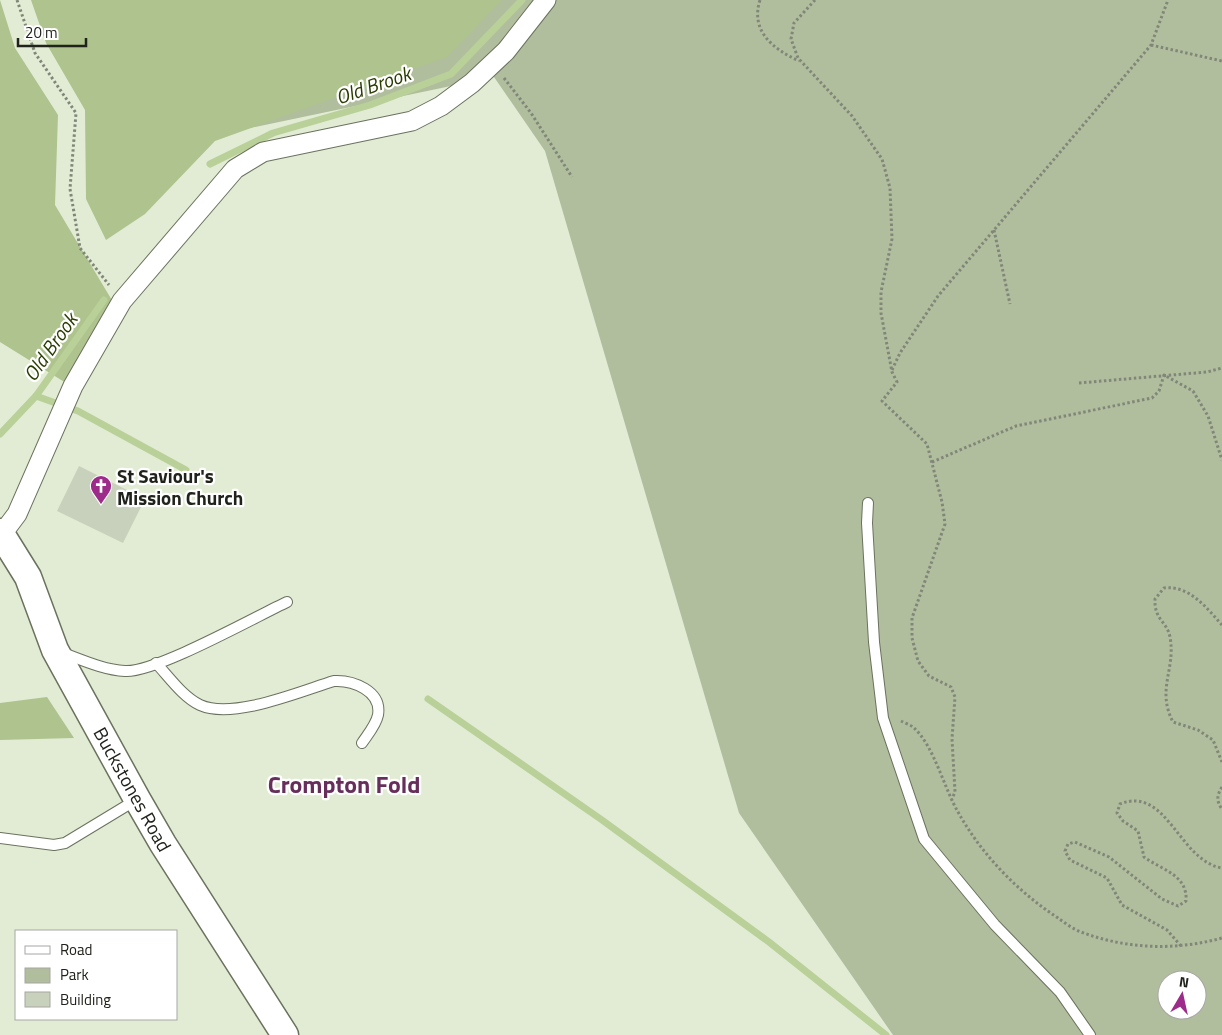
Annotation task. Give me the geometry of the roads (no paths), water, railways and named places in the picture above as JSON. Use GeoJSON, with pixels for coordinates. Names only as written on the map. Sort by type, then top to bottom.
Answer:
{"type":"FeatureCollection","features":[{"type":"Feature","properties":{"kind":"main road","name":"Buckstones Road"},"geometry":{"type":"LineString","coordinates":[[1,533],[28,577],[54,650],[137,799],[163,844],[285,1035]]}},
{"type":"Feature","properties":{"kind":"street"},"geometry":{"type":"LineString","coordinates":[[1,533],[17,514],[70,394],[122,301],[235,170],[263,152],[412,120],[441,106],[472,84],[506,51],[546,0]]}},
{"type":"Feature","properties":{"kind":"lane"},"geometry":{"type":"LineString","coordinates":[[868,503],[867,523],[874,642],[883,718],[924,839],[995,925],[1060,992],[1090,1035]]}},
{"type":"Feature","properties":{"kind":"lane"},"geometry":{"type":"LineString","coordinates":[[54,650],[121,671],[137,670],[287,602]]}},
{"type":"Feature","properties":{"kind":"lane"},"geometry":{"type":"LineString","coordinates":[[156,663],[186,695],[199,704],[210,708],[245,706],[334,681],[346,680],[354,683],[372,695],[378,704],[378,715],[362,743]]}},
{"type":"Feature","properties":{"kind":"lane"},"geometry":{"type":"LineString","coordinates":[[0,838],[54,845],[65,843],[137,799]]}},
{"type":"Feature","properties":{"kind":"waterway","name":"Old Brook"},"geometry":{"type":"LineString","coordinates":[[210,164],[273,133],[370,105],[451,74],[522,0]]}},
{"type":"Feature","properties":{"kind":"waterway","name":"Old Brook"},"geometry":{"type":"LineString","coordinates":[[0,434],[36,396],[104,300]]}},
{"type":"Feature","properties":{"kind":"waterway"},"geometry":{"type":"LineString","coordinates":[[36,396],[78,411],[186,470]]}},
{"type":"Feature","properties":{"kind":"waterway"},"geometry":{"type":"LineString","coordinates":[[428,699],[602,820],[769,942],[886,1035]]}},
{"type":"Feature","properties":{"kind":"place","name":"St Saviour's Mission Church"},"geometry":{"type":"Point","coordinates":[101,505]}},
{"type":"Feature","properties":{"kind":"district","name":"Crompton Fold"},"geometry":{"type":"Point","coordinates":[344,784]}}]}
